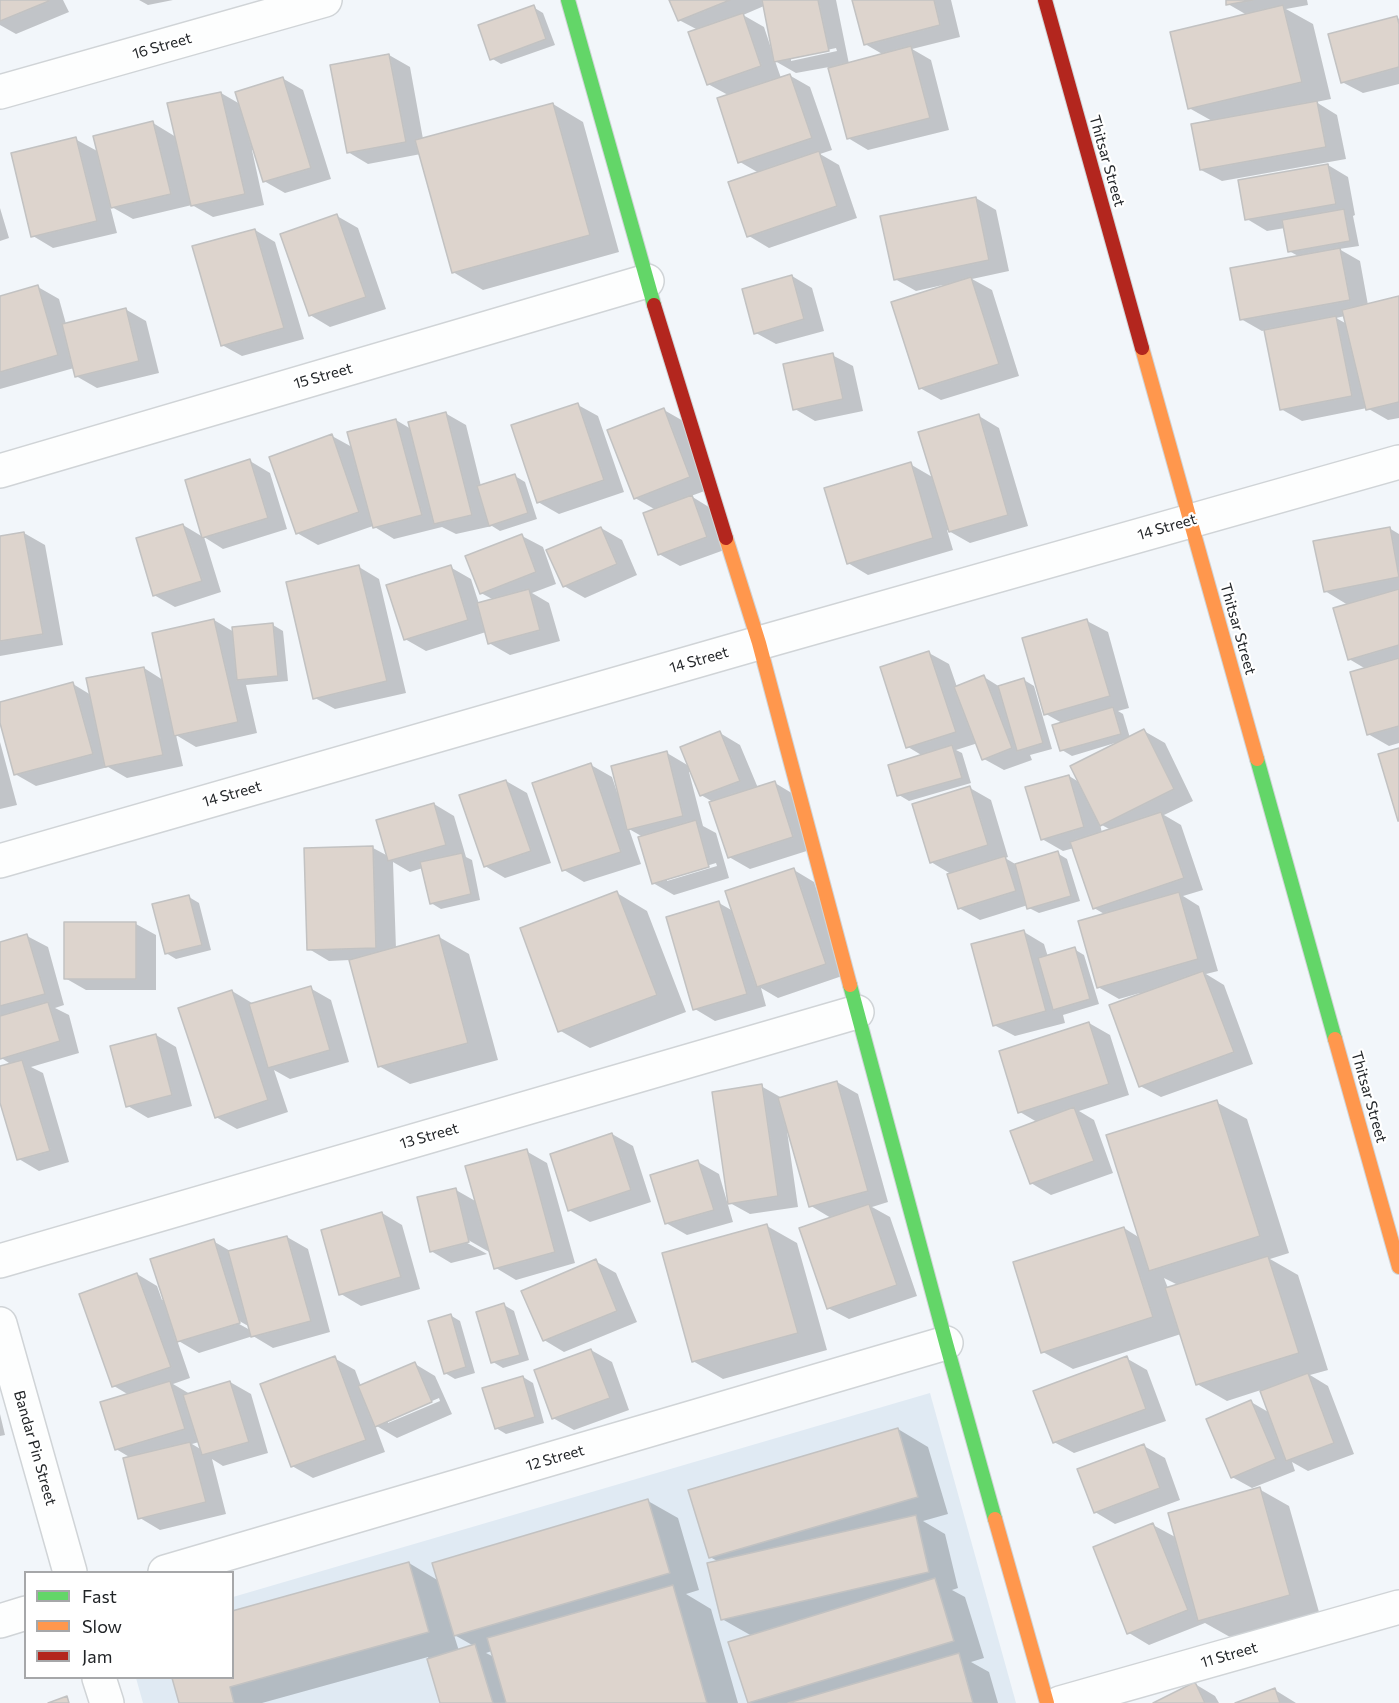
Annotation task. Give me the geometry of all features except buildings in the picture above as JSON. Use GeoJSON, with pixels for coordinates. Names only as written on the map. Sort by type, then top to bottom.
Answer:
{"type":"FeatureCollection","features":[{"type":"Feature","properties":{"kind":"street","name":"16 Street"},"geometry":{"type":"LineString","coordinates":[[0,92],[325,0]]}},
{"type":"Feature","properties":{"kind":"street"},"geometry":{"type":"LineString","coordinates":[[568,0],[647,281],[759,643],[946,1343],[1047,1703]]}},
{"type":"Feature","properties":{"kind":"street","name":"Thitsar Street"},"geometry":{"type":"LineString","coordinates":[[1045,0],[1399,1268]]}},
{"type":"Feature","properties":{"kind":"street","name":"15 Street"},"geometry":{"type":"LineString","coordinates":[[0,471],[647,281]]}},
{"type":"Feature","properties":{"kind":"street","name":"14 Street"},"geometry":{"type":"LineString","coordinates":[[0,861],[1399,462]]}},
{"type":"Feature","properties":{"kind":"street","name":"13 Street"},"geometry":{"type":"LineString","coordinates":[[0,1261],[857,1012]]}},
{"type":"Feature","properties":{"kind":"street","name":"Bandar Pin Street"},"geometry":{"type":"LineString","coordinates":[[0,1324],[70,1571]]}},
{"type":"Feature","properties":{"kind":"street","name":"12 Street"},"geometry":{"type":"LineString","coordinates":[[168,1571],[946,1343]]}},
{"type":"Feature","properties":{"kind":"street","name":"11 Street"},"geometry":{"type":"LineString","coordinates":[[1059,1703],[1399,1607]]}},
{"type":"Feature","properties":{"kind":"street"},"geometry":{"type":"LineString","coordinates":[[0,1621],[24,1614]]}},
{"type":"Feature","properties":{"kind":"street"},"geometry":{"type":"LineString","coordinates":[[100,1679],[106,1703]]}},
{"type":"Feature","properties":{"kind":"shaded area"},"geometry":{"type":"Polygon","coordinates":[[[930,1393],[1016,1703],[143,1703],[136,1679],[234,1679],[234,1597],[930,1393]]]}},
{"type":"Feature","properties":{"kind":"traffic: fast"},"geometry":{"type":"LineString","coordinates":[[568,0],[654,305]]}},
{"type":"Feature","properties":{"kind":"traffic: fast"},"geometry":{"type":"LineString","coordinates":[[1257,759],[1335,1039]]}},
{"type":"Feature","properties":{"kind":"traffic: fast"},"geometry":{"type":"LineString","coordinates":[[850,985],[995,1519]]}},
{"type":"Feature","properties":{"kind":"traffic: slow"},"geometry":{"type":"LineString","coordinates":[[1142,348],[1257,759]]}},
{"type":"Feature","properties":{"kind":"traffic: slow"},"geometry":{"type":"LineString","coordinates":[[726,538],[759,643],[850,985]]}},
{"type":"Feature","properties":{"kind":"traffic: slow"},"geometry":{"type":"LineString","coordinates":[[1335,1039],[1399,1267]]}},
{"type":"Feature","properties":{"kind":"traffic: slow"},"geometry":{"type":"LineString","coordinates":[[995,1519],[1047,1703]]}},
{"type":"Feature","properties":{"kind":"traffic: jam"},"geometry":{"type":"LineString","coordinates":[[1045,0],[1142,348]]}},
{"type":"Feature","properties":{"kind":"traffic: jam"},"geometry":{"type":"LineString","coordinates":[[654,305],[726,538]]}}]}
